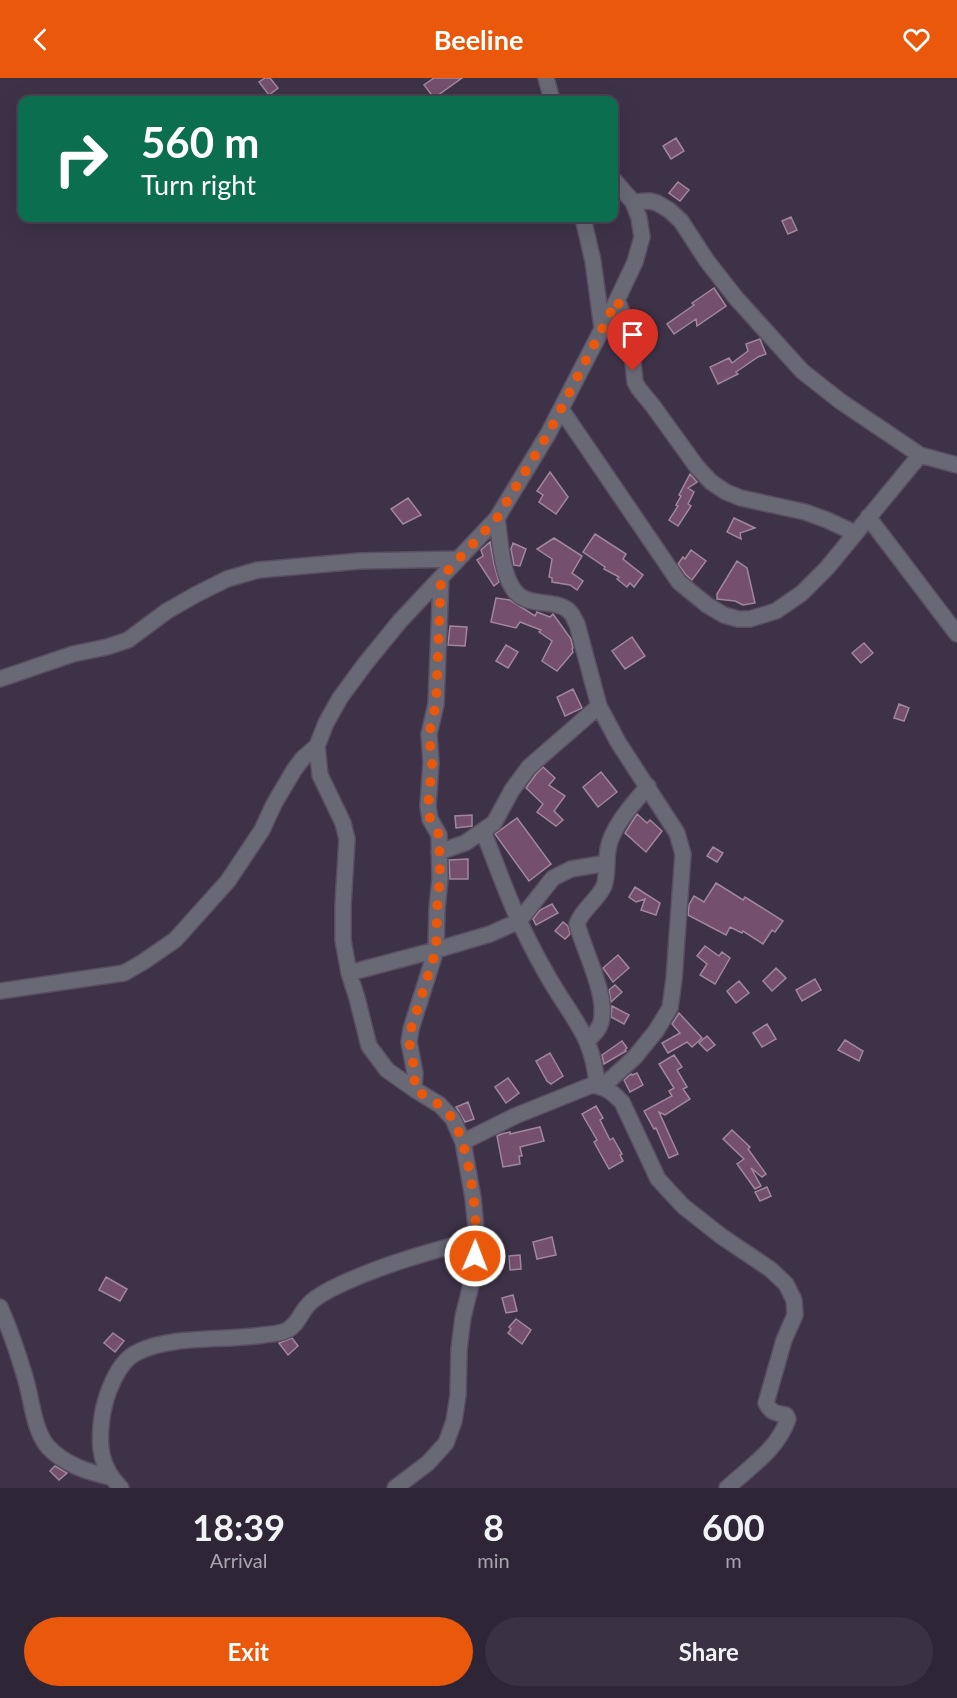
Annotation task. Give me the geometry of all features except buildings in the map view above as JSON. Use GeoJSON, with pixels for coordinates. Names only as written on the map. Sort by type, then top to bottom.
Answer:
{"type":"FeatureCollection","features":[{"type":"Feature","properties":{"kind":"street"},"geometry":{"type":"LineString","coordinates":[[546,78],[551,96]]}},
{"type":"Feature","properties":{"kind":"street"},"geometry":{"type":"LineString","coordinates":[[395,1488],[428,1463],[440,1450],[446,1443],[454,1421],[458,1395],[459,1348],[463,1317],[474,1273],[477,1239],[473,1198],[463,1142],[453,1119],[440,1104],[387,1070],[369,1046],[349,973],[343,940],[347,839],[344,823],[320,776],[317,746],[326,723],[340,698],[365,664],[400,621],[497,518],[561,410],[617,300],[642,237],[639,218],[633,202],[618,185]]}},
{"type":"Feature","properties":{"kind":"street"},"geometry":{"type":"LineString","coordinates":[[633,202],[657,202],[681,221],[707,261],[736,298],[802,371],[840,401],[920,455],[957,465]]}},
{"type":"Feature","properties":{"kind":"street"},"geometry":{"type":"LineString","coordinates":[[584,222],[593,261],[602,328]]}},
{"type":"Feature","properties":{"kind":"street"},"geometry":{"type":"LineString","coordinates":[[617,300],[627,324],[631,342],[635,382],[697,467],[711,482],[741,498],[805,512],[855,533]]}},
{"type":"Feature","properties":{"kind":"street"},"geometry":{"type":"LineString","coordinates":[[561,410],[679,582],[707,605],[724,615],[738,619],[750,619],[777,611],[802,593],[827,568],[920,455]]}},
{"type":"Feature","properties":{"kind":"street"},"geometry":{"type":"LineString","coordinates":[[868,516],[957,634]]}},
{"type":"Feature","properties":{"kind":"street"},"geometry":{"type":"LineString","coordinates":[[497,518],[505,566],[513,589],[523,599],[558,606],[570,613],[577,624],[599,706],[618,742],[677,833],[683,854],[670,1008],[656,1031],[641,1049],[600,1086]]}},
{"type":"Feature","properties":{"kind":"street"},"geometry":{"type":"LineString","coordinates":[[0,679],[73,654],[128,640],[167,610],[227,579],[258,570],[360,561],[458,559]]}},
{"type":"Feature","properties":{"kind":"street"},"geometry":{"type":"LineString","coordinates":[[414,1089],[415,1073],[409,1041],[436,950],[439,835],[430,819],[428,806],[432,764],[429,734],[436,704],[441,578]]}},
{"type":"Feature","properties":{"kind":"street"},"geometry":{"type":"LineString","coordinates":[[439,852],[465,843],[494,823],[528,766],[599,706]]}},
{"type":"Feature","properties":{"kind":"street"},"geometry":{"type":"LineString","coordinates":[[0,991],[124,973],[175,940],[228,881],[262,830],[294,770],[303,758],[317,746]]}},
{"type":"Feature","properties":{"kind":"street"},"geometry":{"type":"LineString","coordinates":[[587,1041],[601,1025],[603,1008],[577,924],[582,913],[594,903],[605,883],[608,846],[614,833],[626,813],[648,786]]}},
{"type":"Feature","properties":{"kind":"street"},"geometry":{"type":"LineString","coordinates":[[483,831],[519,921],[556,989],[579,1023],[596,1066],[600,1086]]}},
{"type":"Feature","properties":{"kind":"street"},"geometry":{"type":"LineString","coordinates":[[349,973],[490,934],[519,921],[553,878],[571,869],[607,863]]}},
{"type":"Feature","properties":{"kind":"street"},"geometry":{"type":"LineString","coordinates":[[463,1142],[515,1116],[592,1085],[612,1091],[622,1102],[658,1179],[683,1206],[721,1236],[770,1269],[786,1284],[794,1299],[795,1315],[783,1340],[766,1403],[775,1414],[786,1415],[788,1419],[784,1431],[764,1455],[728,1488]]}},
{"type":"Feature","properties":{"kind":"street"},"geometry":{"type":"LineString","coordinates":[[116,1483],[101,1455],[100,1432],[104,1402],[118,1371],[136,1352],[163,1343],[249,1337],[285,1331],[294,1326],[309,1304],[330,1290],[386,1266],[477,1239]]}},
{"type":"Feature","properties":{"kind":"street"},"geometry":{"type":"LineString","coordinates":[[0,1307],[26,1379],[39,1431],[47,1446],[75,1467],[116,1483]]}},
{"type":"Feature","properties":{"kind":"route"},"geometry":{"type":"LineString","coordinates":[[475,1256],[477,1239],[473,1198],[463,1142],[453,1119],[440,1104],[414,1089],[415,1073],[409,1041],[415,1014],[436,950],[440,878],[439,835],[430,819],[428,806],[432,764],[429,734],[436,704],[441,578],[497,518],[548,434],[617,300],[627,324],[633,371]]}}]}
